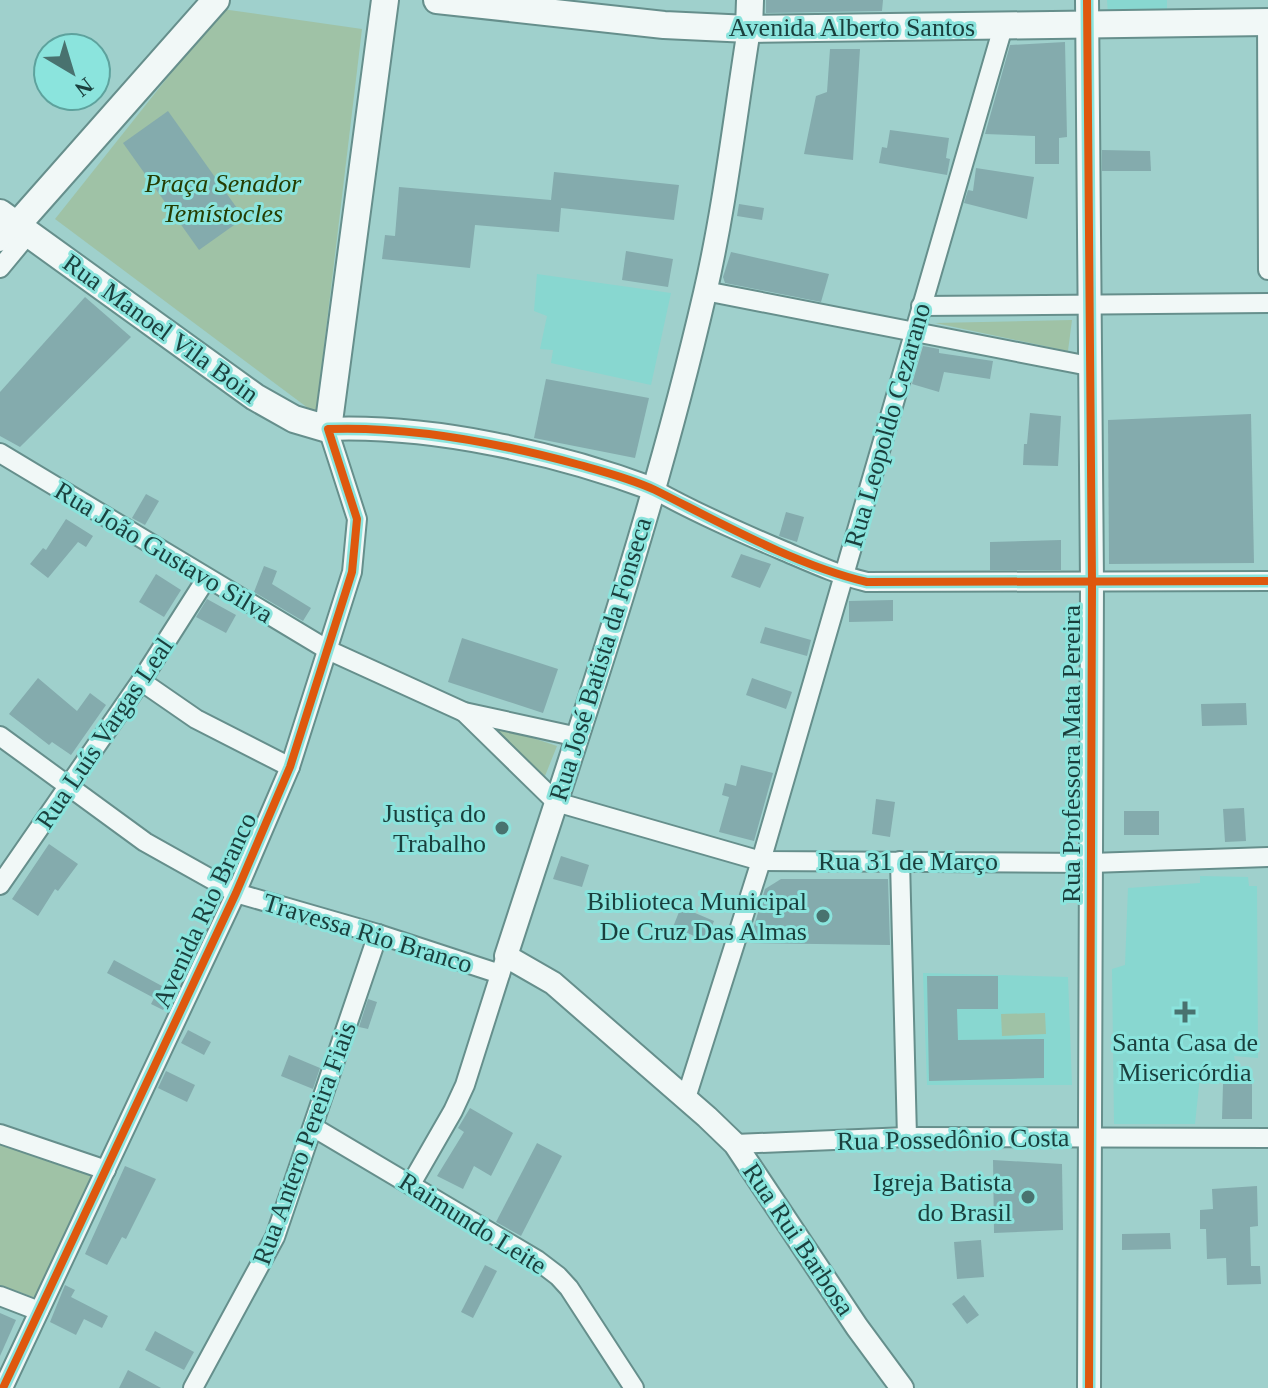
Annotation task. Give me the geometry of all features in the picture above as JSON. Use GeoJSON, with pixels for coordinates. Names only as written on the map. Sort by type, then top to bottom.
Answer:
{"type":"FeatureCollection","features":[{"type":"Feature","properties":{"kind":"main road"},"geometry":{"type":"LineString","coordinates":[[328,429],[385,0]]}},
{"type":"Feature","properties":{"kind":"main road","name":"Avenida Alberto Santos"},"geometry":{"type":"LineString","coordinates":[[437,0],[664,25],[749,29],[1003,27],[1087,12],[1268,22]]}},
{"type":"Feature","properties":{"kind":"main road"},"geometry":{"type":"LineString","coordinates":[[749,29],[750,0]]}},
{"type":"Feature","properties":{"kind":"main road"},"geometry":{"type":"LineString","coordinates":[[11,228],[204,4]]}},
{"type":"Feature","properties":{"kind":"main road","name":"Rua Manoel Vila Boin"},"geometry":{"type":"LineString","coordinates":[[11,228],[255,397],[294,419],[328,429]]}},
{"type":"Feature","properties":{"kind":"street","name":"Rua Professora Mata Pereira"},"geometry":{"type":"LineString","coordinates":[[1087,12],[1092,583],[1089,1388]]}},
{"type":"Feature","properties":{"kind":"street"},"geometry":{"type":"LineString","coordinates":[[1268,22],[1268,270]]}},
{"type":"Feature","properties":{"kind":"street","name":"Rua Leopoldo Cezarano"},"geometry":{"type":"LineString","coordinates":[[686,1098],[761,861],[1003,27]]}},
{"type":"Feature","properties":{"kind":"street","name":"Rua José Batista da Fonseca"},"geometry":{"type":"LineString","coordinates":[[503,965],[578,737],[653,489],[705,291],[749,29]]}},
{"type":"Feature","properties":{"kind":"street"},"geometry":{"type":"LineString","coordinates":[[0,268],[11,228]]}},
{"type":"Feature","properties":{"kind":"street"},"geometry":{"type":"LineString","coordinates":[[705,291],[1089,366]]}},
{"type":"Feature","properties":{"kind":"street"},"geometry":{"type":"LineString","coordinates":[[921,306],[1268,303]]}},
{"type":"Feature","properties":{"kind":"street"},"geometry":{"type":"LineString","coordinates":[[328,429],[398,430],[512,449],[612,474],[653,489],[705,517],[843,576],[888,583],[1268,581]]}},
{"type":"Feature","properties":{"kind":"street","name":"Avenida Rio Branco"},"geometry":{"type":"LineString","coordinates":[[3,1388],[236,893],[290,767],[352,572],[357,519],[328,429]]}},
{"type":"Feature","properties":{"kind":"street","name":"Rua João Gustavo Silva"},"geometry":{"type":"LineString","coordinates":[[0,453],[328,650],[464,712]]}},
{"type":"Feature","properties":{"kind":"street","name":"Rua Luís Vargas Leal"},"geometry":{"type":"LineString","coordinates":[[0,885],[141,681],[206,579]]}},
{"type":"Feature","properties":{"kind":"street"},"geometry":{"type":"LineString","coordinates":[[141,681],[196,719],[290,767]]}},
{"type":"Feature","properties":{"kind":"street"},"geometry":{"type":"LineString","coordinates":[[464,712],[578,737]]}},
{"type":"Feature","properties":{"kind":"street"},"geometry":{"type":"LineString","coordinates":[[464,712],[556,802]]}},
{"type":"Feature","properties":{"kind":"street","name":"Travessa Rio Branco"},"geometry":{"type":"LineString","coordinates":[[0,736],[68,788],[175,861],[236,893],[378,934],[503,965]]}},
{"type":"Feature","properties":{"kind":"street","name":"Rua 31 de Março"},"geometry":{"type":"LineString","coordinates":[[556,802],[761,861],[1091,863],[1268,857]]}},
{"type":"Feature","properties":{"kind":"street"},"geometry":{"type":"LineString","coordinates":[[900,861],[907,1137]]}},
{"type":"Feature","properties":{"kind":"street","name":"Rua Antero Pereira Fiais"},"geometry":{"type":"LineString","coordinates":[[193,1388],[275,1237],[378,934]]}},
{"type":"Feature","properties":{"kind":"street"},"geometry":{"type":"LineString","coordinates":[[411,1184],[465,1085],[503,965]]}},
{"type":"Feature","properties":{"kind":"street","name":"Rua Rui Barbosa"},"geometry":{"type":"LineString","coordinates":[[503,965],[553,983],[735,1144],[857,1327],[902,1388]]}},
{"type":"Feature","properties":{"kind":"street","name":"Raimundo Leite"},"geometry":{"type":"LineString","coordinates":[[313,1127],[537,1260],[558,1276],[634,1388]]}},
{"type":"Feature","properties":{"kind":"street"},"geometry":{"type":"LineString","coordinates":[[0,1134],[106,1170]]}},
{"type":"Feature","properties":{"kind":"street","name":"Rua Possedônio Costa"},"geometry":{"type":"LineString","coordinates":[[735,1144],[907,1137],[1268,1138]]}},
{"type":"Feature","properties":{"kind":"street"},"geometry":{"type":"LineString","coordinates":[[0,1296],[39,1311]]}},
{"type":"Feature","properties":{"kind":"shaded area"},"geometry":{"type":"Polygon","coordinates":[[[1107,0],[1167,0],[1167,15],[1108,14],[1107,0]]]}},
{"type":"Feature","properties":{"kind":"shaded area"},"geometry":{"type":"Polygon","coordinates":[[[537,274],[671,293],[651,385],[551,363],[553,350],[540,349],[547,316],[534,311],[537,274]]]}},
{"type":"Feature","properties":{"kind":"shaded area","name":"Santa Casa de Misericórdia"},"geometry":{"type":"Polygon","coordinates":[[[1200,876],[1248,877],[1249,886],[1257,886],[1258,1058],[1234,1056],[1236,1066],[1201,1067],[1195,1124],[1114,1124],[1112,969],[1125,965],[1128,888],[1200,883],[1200,876]]]}},
{"type":"Feature","properties":{"kind":"shaded area"},"geometry":{"type":"Polygon","coordinates":[[[923,973],[1068,977],[1072,1085],[927,1085],[923,973]]]}},
{"type":"Feature","properties":{"kind":"green space","name":"Praça Senador Temístocles"},"geometry":{"type":"Polygon","coordinates":[[[222,9],[362,29],[316,414],[55,219],[222,9]]]}},
{"type":"Feature","properties":{"kind":"green space"},"geometry":{"type":"Polygon","coordinates":[[[1072,320],[1068,351],[935,323],[1072,320]]]}},
{"type":"Feature","properties":{"kind":"green space"},"geometry":{"type":"Polygon","coordinates":[[[485,722],[557,746],[545,776],[485,722]]]}},
{"type":"Feature","properties":{"kind":"green space"},"geometry":{"type":"Polygon","coordinates":[[[1045,1013],[1046,1034],[1002,1036],[1001,1014],[1045,1013]]]}},
{"type":"Feature","properties":{"kind":"green space"},"geometry":{"type":"Polygon","coordinates":[[[0,1138],[94,1172],[36,1298],[0,1285],[0,1138]]]}},
{"type":"Feature","properties":{"kind":"building"},"geometry":{"type":"Polygon","coordinates":[[[766,0],[883,0],[882,11],[766,13],[766,0]]]}},
{"type":"Feature","properties":{"kind":"building"},"geometry":{"type":"Polygon","coordinates":[[[1065,42],[1067,137],[1059,138],[1059,164],[1035,164],[1035,136],[985,134],[1010,45],[1065,42]]]}},
{"type":"Feature","properties":{"kind":"building"},"geometry":{"type":"Polygon","coordinates":[[[830,49],[860,49],[853,160],[804,154],[816,96],[827,92],[830,49]]]}},
{"type":"Feature","properties":{"kind":"building"},"geometry":{"type":"Polygon","coordinates":[[[168,111],[244,218],[199,250],[123,143],[168,111]]]}},
{"type":"Feature","properties":{"kind":"building"},"geometry":{"type":"Polygon","coordinates":[[[890,130],[949,138],[947,175],[879,163],[882,147],[887,148],[890,130]]]}},
{"type":"Feature","properties":{"kind":"building"},"geometry":{"type":"Polygon","coordinates":[[[1102,150],[1150,151],[1151,171],[1102,171],[1102,150]]]}},
{"type":"Feature","properties":{"kind":"building"},"geometry":{"type":"Polygon","coordinates":[[[976,168],[1034,177],[1027,219],[964,203],[968,190],[973,191],[976,168]]]}},
{"type":"Feature","properties":{"kind":"building"},"geometry":{"type":"Polygon","coordinates":[[[554,172],[679,185],[674,220],[561,208],[559,232],[475,225],[470,268],[382,259],[385,235],[395,236],[399,187],[551,200],[554,172]]]}},
{"type":"Feature","properties":{"kind":"building"},"geometry":{"type":"Polygon","coordinates":[[[739,204],[764,208],[762,220],[737,216],[739,204]]]}},
{"type":"Feature","properties":{"kind":"building"},"geometry":{"type":"Polygon","coordinates":[[[626,251],[673,259],[668,287],[622,280],[626,251]]]}},
{"type":"Feature","properties":{"kind":"building"},"geometry":{"type":"Polygon","coordinates":[[[731,252],[829,274],[821,302],[725,283],[723,277],[731,252]]]}},
{"type":"Feature","properties":{"kind":"building"},"geometry":{"type":"Polygon","coordinates":[[[85,297],[131,337],[20,447],[0,436],[0,392],[85,297]]]}},
{"type":"Feature","properties":{"kind":"building"},"geometry":{"type":"Polygon","coordinates":[[[923,346],[939,349],[939,353],[993,361],[990,379],[944,372],[939,392],[912,384],[923,346]]]}},
{"type":"Feature","properties":{"kind":"building"},"geometry":{"type":"Polygon","coordinates":[[[546,379],[649,398],[635,458],[534,438],[546,379]]]}},
{"type":"Feature","properties":{"kind":"building"},"geometry":{"type":"Polygon","coordinates":[[[1030,413],[1061,416],[1058,466],[1023,465],[1030,413]]]}},
{"type":"Feature","properties":{"kind":"building"},"geometry":{"type":"Polygon","coordinates":[[[1251,414],[1254,563],[1109,564],[1108,420],[1251,414]]]}},
{"type":"Feature","properties":{"kind":"building"},"geometry":{"type":"Polygon","coordinates":[[[146,494],[159,501],[145,525],[132,518],[146,494]]]}},
{"type":"Feature","properties":{"kind":"building"},"geometry":{"type":"Polygon","coordinates":[[[786,512],[804,517],[797,542],[779,536],[786,512]]]}},
{"type":"Feature","properties":{"kind":"building"},"geometry":{"type":"Polygon","coordinates":[[[66,519],[93,536],[86,547],[78,542],[48,578],[30,564],[43,548],[46,550],[66,519]]]}},
{"type":"Feature","properties":{"kind":"building"},"geometry":{"type":"Polygon","coordinates":[[[1061,540],[1061,570],[990,570],[990,542],[1061,540]]]}},
{"type":"Feature","properties":{"kind":"building"},"geometry":{"type":"Polygon","coordinates":[[[741,554],[771,564],[760,588],[731,577],[741,554]]]}},
{"type":"Feature","properties":{"kind":"building"},"geometry":{"type":"Polygon","coordinates":[[[264,566],[277,571],[272,584],[311,608],[303,621],[254,592],[264,566]]]}},
{"type":"Feature","properties":{"kind":"building"},"geometry":{"type":"Polygon","coordinates":[[[156,574],[181,590],[164,617],[139,602],[156,574]]]}},
{"type":"Feature","properties":{"kind":"building"},"geometry":{"type":"Polygon","coordinates":[[[207,599],[236,615],[226,633],[196,617],[207,599]]]}},
{"type":"Feature","properties":{"kind":"building"},"geometry":{"type":"Polygon","coordinates":[[[893,600],[893,621],[849,622],[849,601],[893,600]]]}},
{"type":"Feature","properties":{"kind":"building"},"geometry":{"type":"Polygon","coordinates":[[[765,627],[811,640],[807,656],[760,643],[765,627]]]}},
{"type":"Feature","properties":{"kind":"building"},"geometry":{"type":"Polygon","coordinates":[[[462,638],[558,669],[543,713],[448,682],[462,638]]]}},
{"type":"Feature","properties":{"kind":"building"},"geometry":{"type":"Polygon","coordinates":[[[38,678],[77,711],[90,693],[106,705],[71,755],[52,742],[49,745],[9,714],[38,678]]]}},
{"type":"Feature","properties":{"kind":"building"},"geometry":{"type":"Polygon","coordinates":[[[752,678],[792,692],[786,709],[746,695],[752,678]]]}},
{"type":"Feature","properties":{"kind":"building"},"geometry":{"type":"Polygon","coordinates":[[[1246,703],[1247,725],[1202,726],[1201,704],[1246,703]]]}},
{"type":"Feature","properties":{"kind":"building"},"geometry":{"type":"Polygon","coordinates":[[[741,765],[773,773],[754,841],[719,832],[729,797],[722,795],[725,783],[736,786],[741,765]]]}},
{"type":"Feature","properties":{"kind":"building"},"geometry":{"type":"Polygon","coordinates":[[[876,799],[895,802],[890,837],[872,834],[876,799]]]}},
{"type":"Feature","properties":{"kind":"building"},"geometry":{"type":"Polygon","coordinates":[[[1244,808],[1246,841],[1225,842],[1223,809],[1244,808]]]}},
{"type":"Feature","properties":{"kind":"building"},"geometry":{"type":"Polygon","coordinates":[[[1124,811],[1159,811],[1159,835],[1124,835],[1124,811]]]}},
{"type":"Feature","properties":{"kind":"building"},"geometry":{"type":"Polygon","coordinates":[[[49,844],[78,864],[58,891],[55,889],[38,916],[12,899],[49,844]]]}},
{"type":"Feature","properties":{"kind":"building"},"geometry":{"type":"Polygon","coordinates":[[[561,856],[589,865],[582,887],[553,879],[561,856]]]}},
{"type":"Feature","properties":{"kind":"building","name":"Biblioteca Municipal De Cruz Das Almas"},"geometry":{"type":"Polygon","coordinates":[[[781,879],[888,879],[890,945],[749,943],[765,889],[781,879]]]}},
{"type":"Feature","properties":{"kind":"building"},"geometry":{"type":"Polygon","coordinates":[[[681,907],[714,921],[706,941],[673,927],[681,907]]]}},
{"type":"Feature","properties":{"kind":"building"},"geometry":{"type":"Polygon","coordinates":[[[114,960],[173,992],[163,1010],[151,1004],[154,998],[107,973],[114,960]]]}},
{"type":"Feature","properties":{"kind":"building"},"geometry":{"type":"Polygon","coordinates":[[[927,976],[998,976],[998,1009],[957,1009],[958,1040],[1044,1039],[1044,1078],[929,1081],[927,976]]]}},
{"type":"Feature","properties":{"kind":"building"},"geometry":{"type":"Polygon","coordinates":[[[368,999],[377,1002],[368,1029],[359,1027],[368,999]]]}},
{"type":"Feature","properties":{"kind":"building"},"geometry":{"type":"Polygon","coordinates":[[[188,1030],[211,1042],[204,1055],[181,1043],[188,1030]]]}},
{"type":"Feature","properties":{"kind":"building"},"geometry":{"type":"Polygon","coordinates":[[[289,1055],[320,1068],[313,1089],[281,1076],[289,1055]]]}},
{"type":"Feature","properties":{"kind":"building"},"geometry":{"type":"Polygon","coordinates":[[[166,1071],[195,1085],[187,1102],[158,1088],[166,1071]]]}},
{"type":"Feature","properties":{"kind":"building"},"geometry":{"type":"Polygon","coordinates":[[[1223,1084],[1252,1084],[1252,1119],[1222,1119],[1223,1084]]]}},
{"type":"Feature","properties":{"kind":"building"},"geometry":{"type":"Polygon","coordinates":[[[470,1108],[513,1133],[491,1176],[474,1166],[463,1189],[437,1176],[464,1132],[458,1128],[470,1108]]]}},
{"type":"Feature","properties":{"kind":"building"},"geometry":{"type":"Polygon","coordinates":[[[537,1143],[562,1156],[521,1236],[496,1222],[537,1143]]]}},
{"type":"Feature","properties":{"kind":"building","name":"Igreja Batista do Brasil"},"geometry":{"type":"Polygon","coordinates":[[[993,1160],[1062,1164],[1063,1230],[994,1233],[993,1160]]]}},
{"type":"Feature","properties":{"kind":"building"},"geometry":{"type":"Polygon","coordinates":[[[125,1166],[156,1179],[126,1239],[122,1237],[107,1265],[85,1254],[125,1166]]]}},
{"type":"Feature","properties":{"kind":"building"},"geometry":{"type":"Polygon","coordinates":[[[1257,1186],[1258,1226],[1250,1227],[1251,1266],[1260,1266],[1261,1284],[1227,1285],[1226,1258],[1207,1259],[1206,1229],[1200,1229],[1200,1210],[1213,1209],[1212,1189],[1257,1186]]]}},
{"type":"Feature","properties":{"kind":"building"},"geometry":{"type":"Polygon","coordinates":[[[1170,1233],[1171,1249],[1122,1250],[1122,1234],[1170,1233]]]}},
{"type":"Feature","properties":{"kind":"building"},"geometry":{"type":"Polygon","coordinates":[[[981,1240],[984,1277],[957,1279],[954,1242],[981,1240]]]}},
{"type":"Feature","properties":{"kind":"building"},"geometry":{"type":"Polygon","coordinates":[[[485,1265],[497,1271],[473,1318],[461,1312],[485,1265]]]}},
{"type":"Feature","properties":{"kind":"building"},"geometry":{"type":"Polygon","coordinates":[[[65,1285],[75,1290],[71,1297],[108,1316],[102,1328],[84,1319],[76,1335],[50,1322],[65,1285]]]}},
{"type":"Feature","properties":{"kind":"building"},"geometry":{"type":"Polygon","coordinates":[[[964,1295],[979,1315],[967,1324],[952,1304],[964,1295]]]}},
{"type":"Feature","properties":{"kind":"building"},"geometry":{"type":"Polygon","coordinates":[[[0,1313],[16,1320],[0,1356],[0,1313]]]}},
{"type":"Feature","properties":{"kind":"building"},"geometry":{"type":"Polygon","coordinates":[[[155,1331],[194,1352],[184,1370],[145,1350],[155,1331]]]}},
{"type":"Feature","properties":{"kind":"building"},"geometry":{"type":"Polygon","coordinates":[[[128,1370],[161,1388],[119,1388],[128,1370]]]}},
{"type":"Feature","properties":{"kind":"cycle path"},"geometry":{"type":"LineString","coordinates":[[1087,0],[1092,583],[1089,1388]]}},
{"type":"Feature","properties":{"kind":"cycle path"},"geometry":{"type":"LineString","coordinates":[[3,1388],[236,893],[290,767],[352,572],[357,519],[328,429],[424,433],[519,450],[599,470],[655,490],[786,554],[867,582],[1268,581]]}},
{"type":"Feature","properties":{"kind":"place","name":"Justiça do Trabalho"},"geometry":{"type":"Point","coordinates":[502,828]}},
{"type":"Feature","properties":{"kind":"place","name":"Biblioteca Municipal De Cruz Das Almas"},"geometry":{"type":"Point","coordinates":[823,916]}},
{"type":"Feature","properties":{"kind":"place","name":"Santa Casa de Misericórdia"},"geometry":{"type":"Point","coordinates":[1185,1012]}},
{"type":"Feature","properties":{"kind":"place","name":"Igreja Batista do Brasil"},"geometry":{"type":"Point","coordinates":[1028,1197]}}]}
